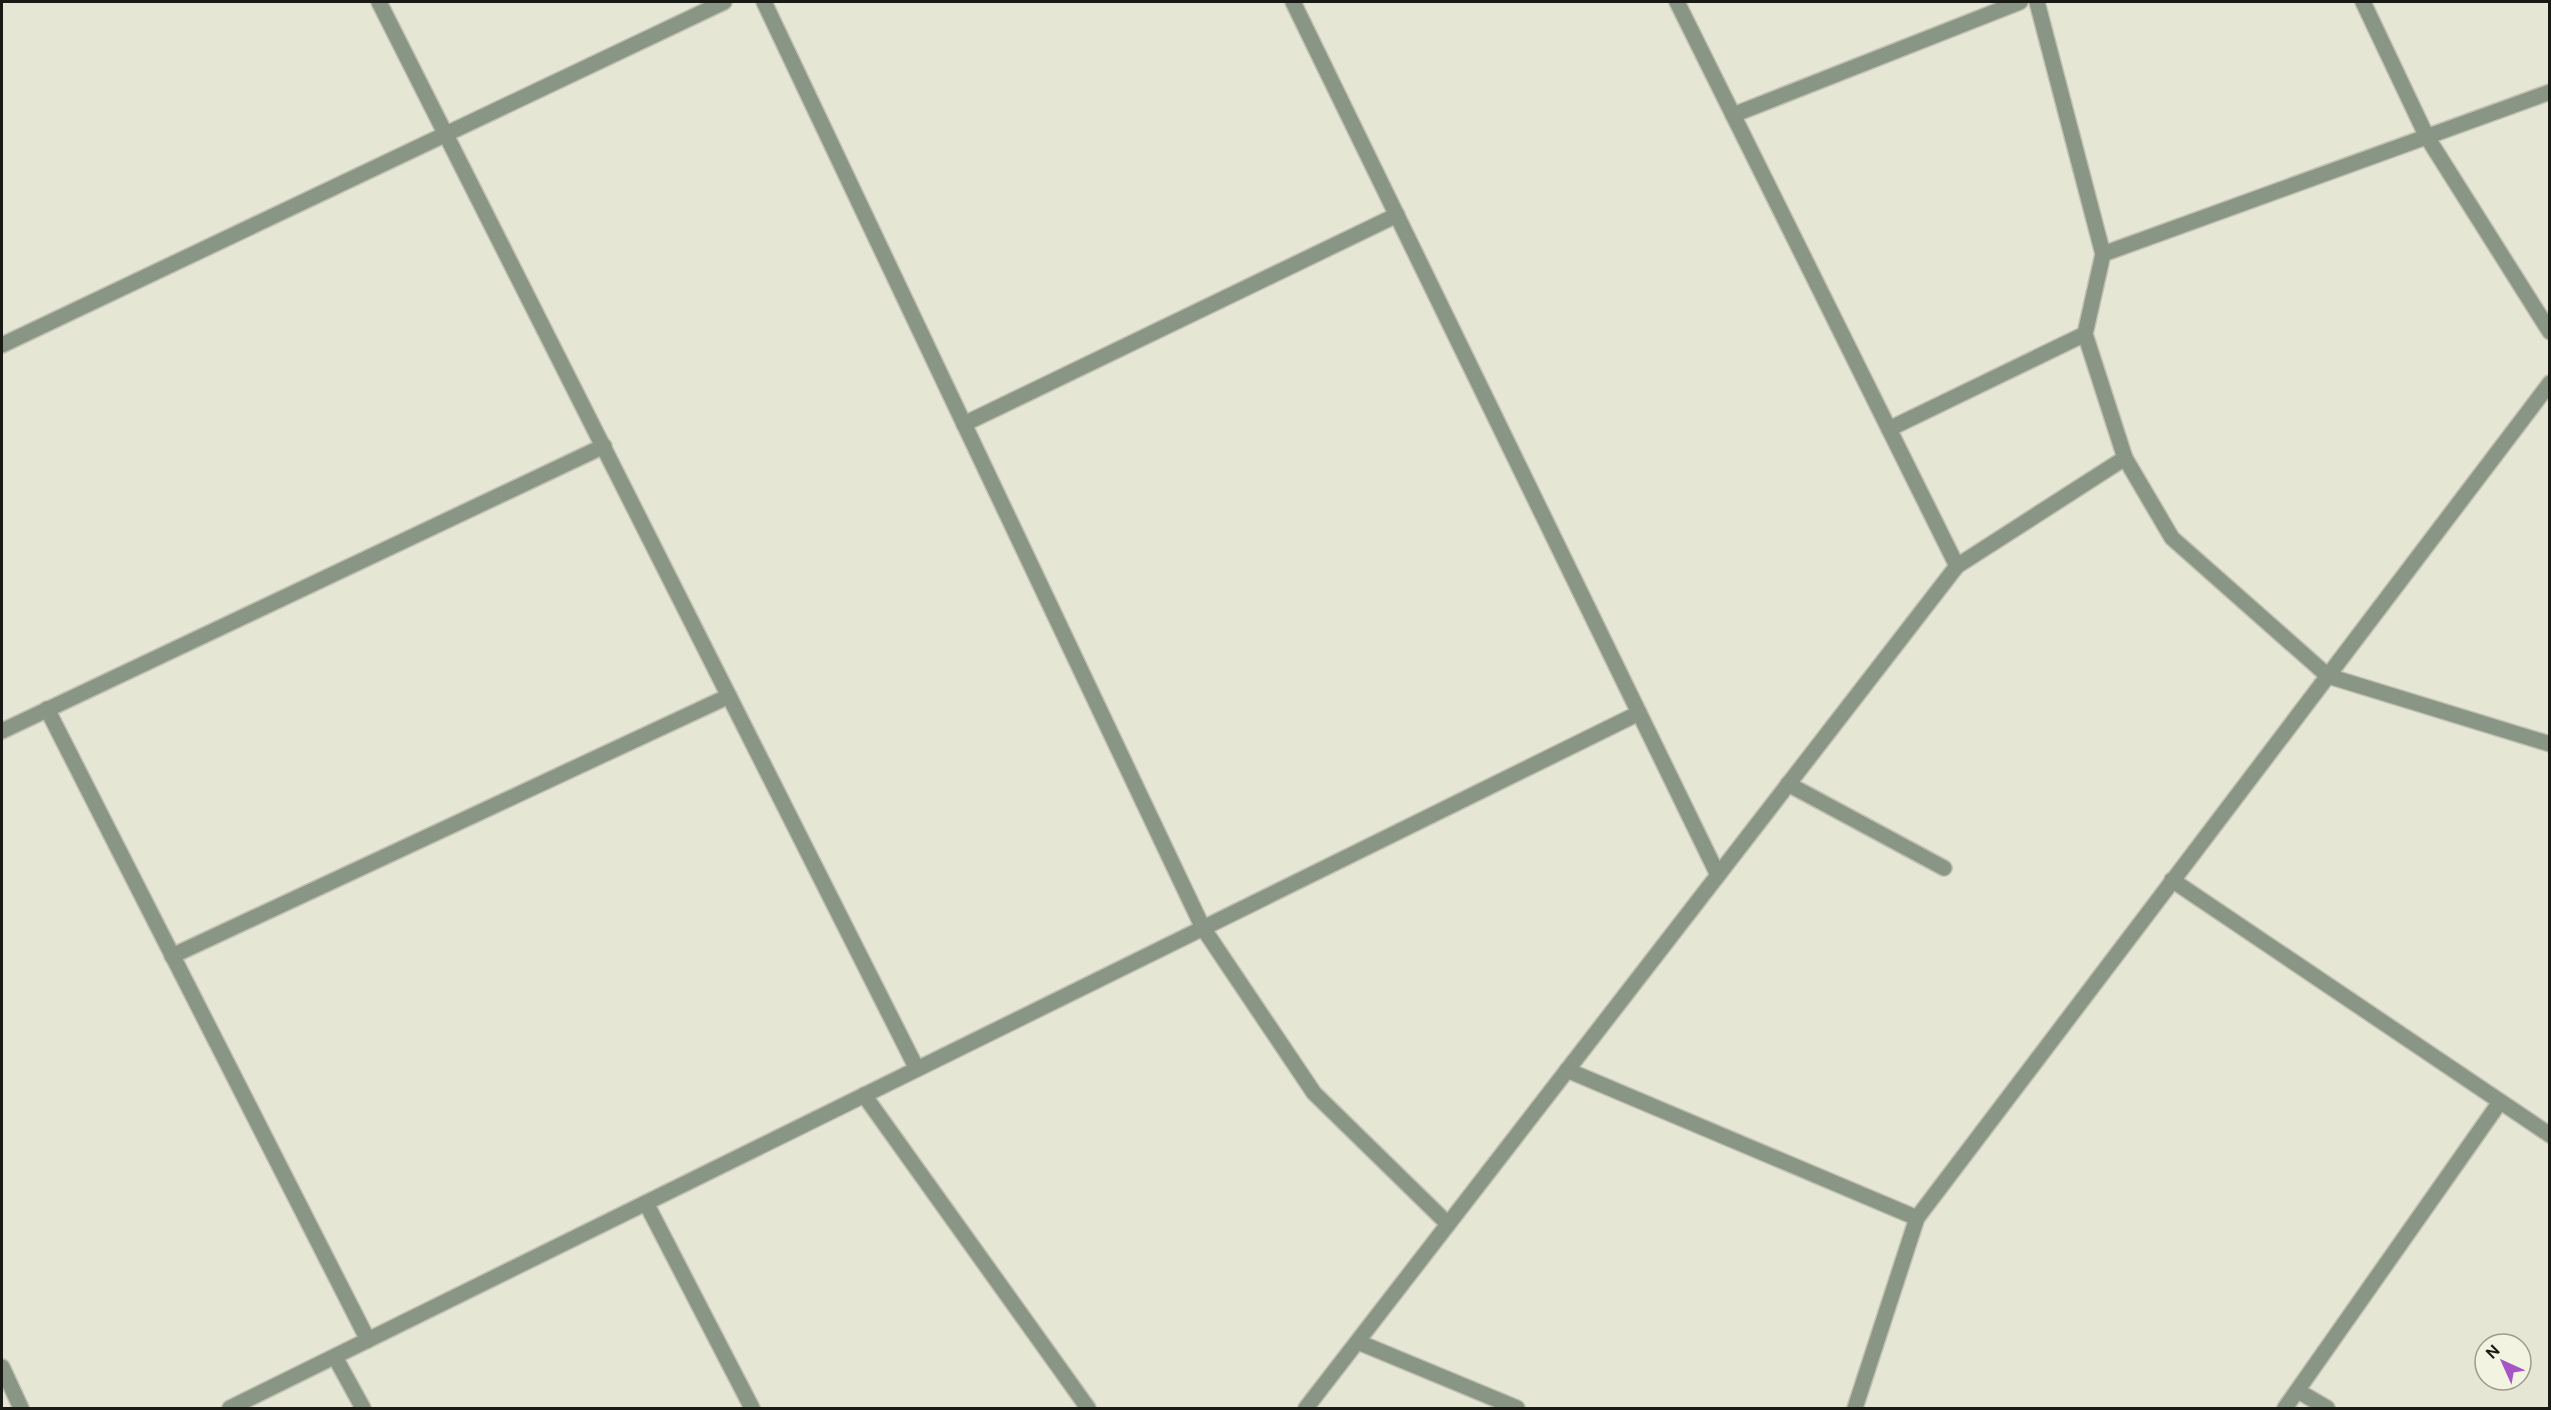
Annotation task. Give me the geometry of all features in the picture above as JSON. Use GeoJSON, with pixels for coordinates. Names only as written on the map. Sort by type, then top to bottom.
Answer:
{"type":"FeatureCollection","features":[{"type":"Feature","properties":{"kind":"street"},"geometry":{"type":"LineString","coordinates":[[379,2],[917,1069]]}},
{"type":"Feature","properties":{"kind":"street"},"geometry":{"type":"LineString","coordinates":[[2,345],[724,2]]}},
{"type":"Feature","properties":{"kind":"street"},"geometry":{"type":"LineString","coordinates":[[764,2],[1203,928],[1314,1093],[1448,1224]]}},
{"type":"Feature","properties":{"kind":"street"},"geometry":{"type":"LineString","coordinates":[[1293,2],[1718,875]]}},
{"type":"Feature","properties":{"kind":"street"},"geometry":{"type":"LineString","coordinates":[[1677,2],[1957,566]]}},
{"type":"Feature","properties":{"kind":"street"},"geometry":{"type":"LineString","coordinates":[[1733,115],[2020,2]]}},
{"type":"Feature","properties":{"kind":"street"},"geometry":{"type":"LineString","coordinates":[[2037,2],[2103,254],[2085,334],[2125,458],[2172,538],[2328,676],[2550,744]]}},
{"type":"Feature","properties":{"kind":"street"},"geometry":{"type":"LineString","coordinates":[[2364,2],[2427,137],[2550,332]]}},
{"type":"Feature","properties":{"kind":"street"},"geometry":{"type":"LineString","coordinates":[[2103,254],[2550,92]]}},
{"type":"Feature","properties":{"kind":"street"},"geometry":{"type":"LineString","coordinates":[[964,424],[1397,215]]}},
{"type":"Feature","properties":{"kind":"street"},"geometry":{"type":"LineString","coordinates":[[1889,429],[2085,334]]}},
{"type":"Feature","properties":{"kind":"street"},"geometry":{"type":"LineString","coordinates":[[1855,1408],[1917,1218],[2550,383]]}},
{"type":"Feature","properties":{"kind":"street"},"geometry":{"type":"LineString","coordinates":[[2,731],[604,446]]}},
{"type":"Feature","properties":{"kind":"street"},"geometry":{"type":"LineString","coordinates":[[1306,1408],[1957,566],[2125,458]]}},
{"type":"Feature","properties":{"kind":"street"},"geometry":{"type":"LineString","coordinates":[[172,956],[729,696]]}},
{"type":"Feature","properties":{"kind":"street"},"geometry":{"type":"LineString","coordinates":[[48,709],[368,1341]]}},
{"type":"Feature","properties":{"kind":"street"},"geometry":{"type":"LineString","coordinates":[[230,1408],[1639,713]]}},
{"type":"Feature","properties":{"kind":"street"},"geometry":{"type":"LineString","coordinates":[[1788,784],[1944,868]]}},
{"type":"Feature","properties":{"kind":"street"},"geometry":{"type":"LineString","coordinates":[[2172,880],[2550,1135]]}},
{"type":"Feature","properties":{"kind":"street"},"geometry":{"type":"LineString","coordinates":[[1568,1070],[1917,1218]]}},
{"type":"Feature","properties":{"kind":"street"},"geometry":{"type":"LineString","coordinates":[[864,1095],[1088,1408]]}},
{"type":"Feature","properties":{"kind":"street"},"geometry":{"type":"LineString","coordinates":[[2285,1408],[2500,1102]]}},
{"type":"Feature","properties":{"kind":"street"},"geometry":{"type":"LineString","coordinates":[[646,1203],[752,1408]]}},
{"type":"Feature","properties":{"kind":"street"},"geometry":{"type":"LineString","coordinates":[[1358,1342],[1516,1408]]}},
{"type":"Feature","properties":{"kind":"street"},"geometry":{"type":"LineString","coordinates":[[335,1357],[363,1408]]}},
{"type":"Feature","properties":{"kind":"street"},"geometry":{"type":"LineString","coordinates":[[2,1367],[21,1408]]}},
{"type":"Feature","properties":{"kind":"street"},"geometry":{"type":"LineString","coordinates":[[2298,1391],[2327,1408]]}}]}
